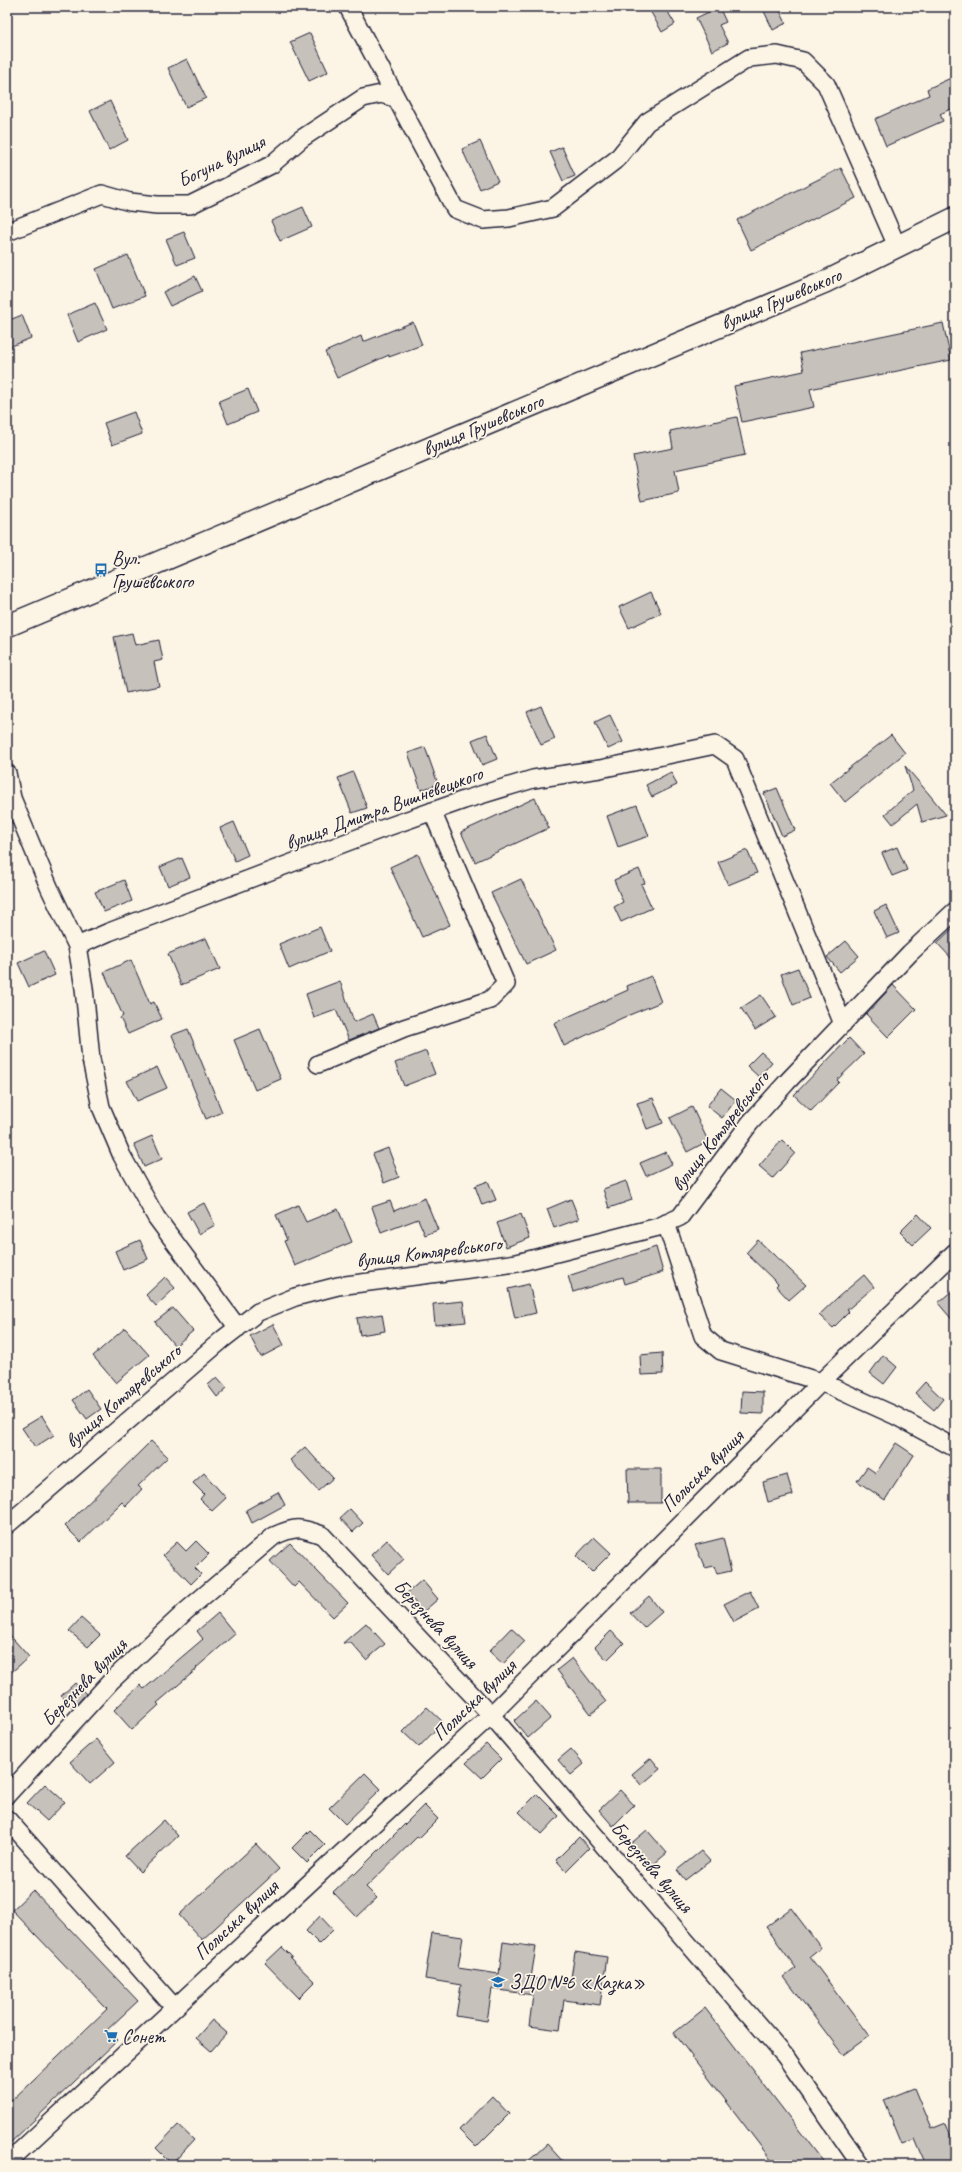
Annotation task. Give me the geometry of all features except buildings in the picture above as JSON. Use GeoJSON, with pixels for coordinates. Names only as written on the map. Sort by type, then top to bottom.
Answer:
{"type":"FeatureCollection","features":[{"type":"Feature","properties":{"kind":"main road","name":"вулиця Грушевського"},"geometry":{"type":"LineString","coordinates":[[7,626],[818,285],[955,218]]}},
{"type":"Feature","properties":{"kind":"street"},"geometry":{"type":"LineString","coordinates":[[348,7],[455,209],[483,220],[509,218],[553,208],[617,159],[647,122],[749,58],[777,55],[803,61],[826,84],[897,246]]}},
{"type":"Feature","properties":{"kind":"street","name":"Богуна вулиця"},"geometry":{"type":"LineString","coordinates":[[7,232],[102,194],[130,202],[157,205],[190,205],[271,165],[301,139],[363,98],[381,94],[396,98]]}},
{"type":"Feature","properties":{"kind":"street","name":"вулиця Дмитра Вишневецького"},"geometry":{"type":"LineString","coordinates":[[77,946],[109,932],[432,811],[533,779],[600,769],[715,745],[735,759],[843,1024]]}},
{"type":"Feature","properties":{"kind":"street"},"geometry":{"type":"LineString","coordinates":[[7,773],[12,798],[49,887],[77,946],[84,988],[92,1059],[100,1100],[122,1156],[156,1216],[238,1328]]}},
{"type":"Feature","properties":{"kind":"street"},"geometry":{"type":"LineString","coordinates":[[318,1064],[404,1028],[490,1000],[506,984],[432,811]]}},
{"type":"Feature","properties":{"kind":"street","name":"вулиця Котляревського"},"geometry":{"type":"LineString","coordinates":[[7,1525],[258,1312],[295,1297],[338,1286],[518,1263],[666,1223],[680,1217],[750,1124],[787,1082],[910,953],[955,911]]}},
{"type":"Feature","properties":{"kind":"street"},"geometry":{"type":"LineString","coordinates":[[666,1223],[702,1336],[721,1351],[821,1382],[896,1416],[955,1448]]}},
{"type":"Feature","properties":{"kind":"street","name":"Польська вулиця"},"geometry":{"type":"LineString","coordinates":[[7,2163],[491,1715],[821,1382],[955,1252]]}},
{"type":"Feature","properties":{"kind":"street","name":"Березнева вулиця"},"geometry":{"type":"LineString","coordinates":[[7,1795],[111,1682],[186,1611],[274,1536],[291,1528],[303,1529],[322,1535],[491,1715],[785,2056],[861,2165]]}},
{"type":"Feature","properties":{"kind":"street"},"geometry":{"type":"LineString","coordinates":[[7,1819],[174,2007]]}},
{"type":"Feature","properties":{"kind":"place","name":"Вул. Грушевського"},"geometry":{"type":"Point","coordinates":[101,570]}},
{"type":"Feature","properties":{"kind":"place","name":"ЗДО №6 «Казка»"},"geometry":{"type":"Point","coordinates":[498,1982]}},
{"type":"Feature","properties":{"kind":"place","name":"Сонет"},"geometry":{"type":"Point","coordinates":[111,2036]}}]}
